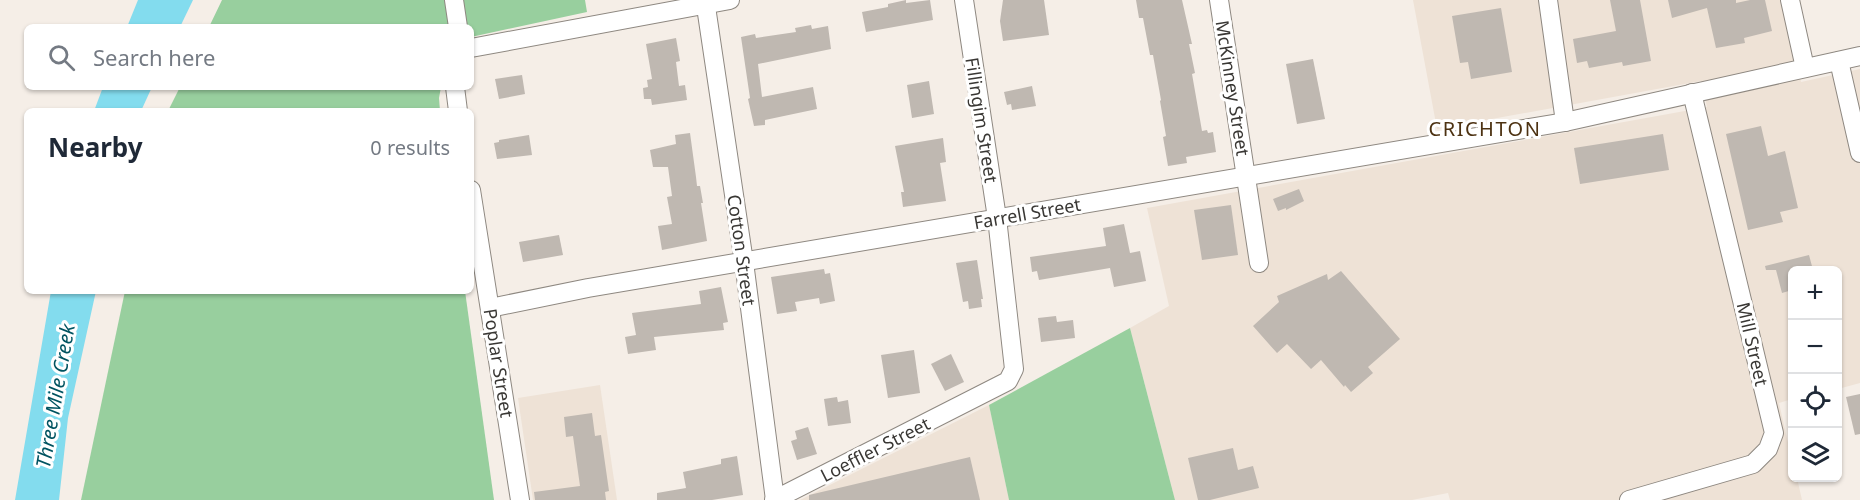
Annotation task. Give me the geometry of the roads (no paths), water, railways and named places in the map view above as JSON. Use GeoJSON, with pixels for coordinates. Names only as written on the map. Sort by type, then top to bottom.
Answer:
{"type":"FeatureCollection","features":[{"type":"Feature","properties":{"kind":"street"},"geometry":{"type":"LineString","coordinates":[[454,0],[458,24]]}},
{"type":"Feature","properties":{"kind":"street"},"geometry":{"type":"LineString","coordinates":[[474,47],[705,2],[730,0]]}},
{"type":"Feature","properties":{"kind":"street","name":"Fillingim Street"},"geometry":{"type":"LineString","coordinates":[[943,414],[1008,381],[1014,369],[997,218],[964,0]]}},
{"type":"Feature","properties":{"kind":"street","name":"McKinney Street"},"geometry":{"type":"LineString","coordinates":[[1219,0],[1259,263]]}},
{"type":"Feature","properties":{"kind":"street"},"geometry":{"type":"LineString","coordinates":[[1548,0],[1565,122]]}},
{"type":"Feature","properties":{"kind":"street"},"geometry":{"type":"LineString","coordinates":[[1790,0],[1805,68]]}},
{"type":"Feature","properties":{"kind":"street","name":"Cotton Street"},"geometry":{"type":"LineString","coordinates":[[705,2],[744,262],[774,500]]}},
{"type":"Feature","properties":{"kind":"street","name":"Farrell Street"},"geometry":{"type":"LineString","coordinates":[[490,308],[588,288],[1565,122],[1860,56]]}},
{"type":"Feature","properties":{"kind":"street"},"geometry":{"type":"LineString","coordinates":[[1839,61],[1860,153]]}},
{"type":"Feature","properties":{"kind":"street"},"geometry":{"type":"LineString","coordinates":[[454,90],[458,108]]}},
{"type":"Feature","properties":{"kind":"street","name":"Mill Street"},"geometry":{"type":"LineString","coordinates":[[1629,500],[1753,464],[1768,449],[1774,434],[1692,93]]}},
{"type":"Feature","properties":{"kind":"street","name":"Poplar Street"},"geometry":{"type":"LineString","coordinates":[[474,209],[520,500]]}},
{"type":"Feature","properties":{"kind":"street","name":"Loeffler Street"},"geometry":{"type":"LineString","coordinates":[[774,500],[943,414]]}},
{"type":"Feature","properties":{"kind":"water"},"geometry":{"type":"Polygon","coordinates":[[[138,0],[193,0],[181,24],[128,24],[138,0]]]}},
{"type":"Feature","properties":{"kind":"water"},"geometry":{"type":"Polygon","coordinates":[[[102,90],[151,90],[142,108],[95,108],[102,90]]]}},
{"type":"Feature","properties":{"kind":"water","name":"Three Mile Creek"},"geometry":{"type":"Polygon","coordinates":[[[50,294],[95,294],[68,418],[59,500],[15,500],[50,294]]]}},
{"type":"Feature","properties":{"kind":"district","name":"CRICHTON"},"geometry":{"type":"Point","coordinates":[1485,128]}}]}
